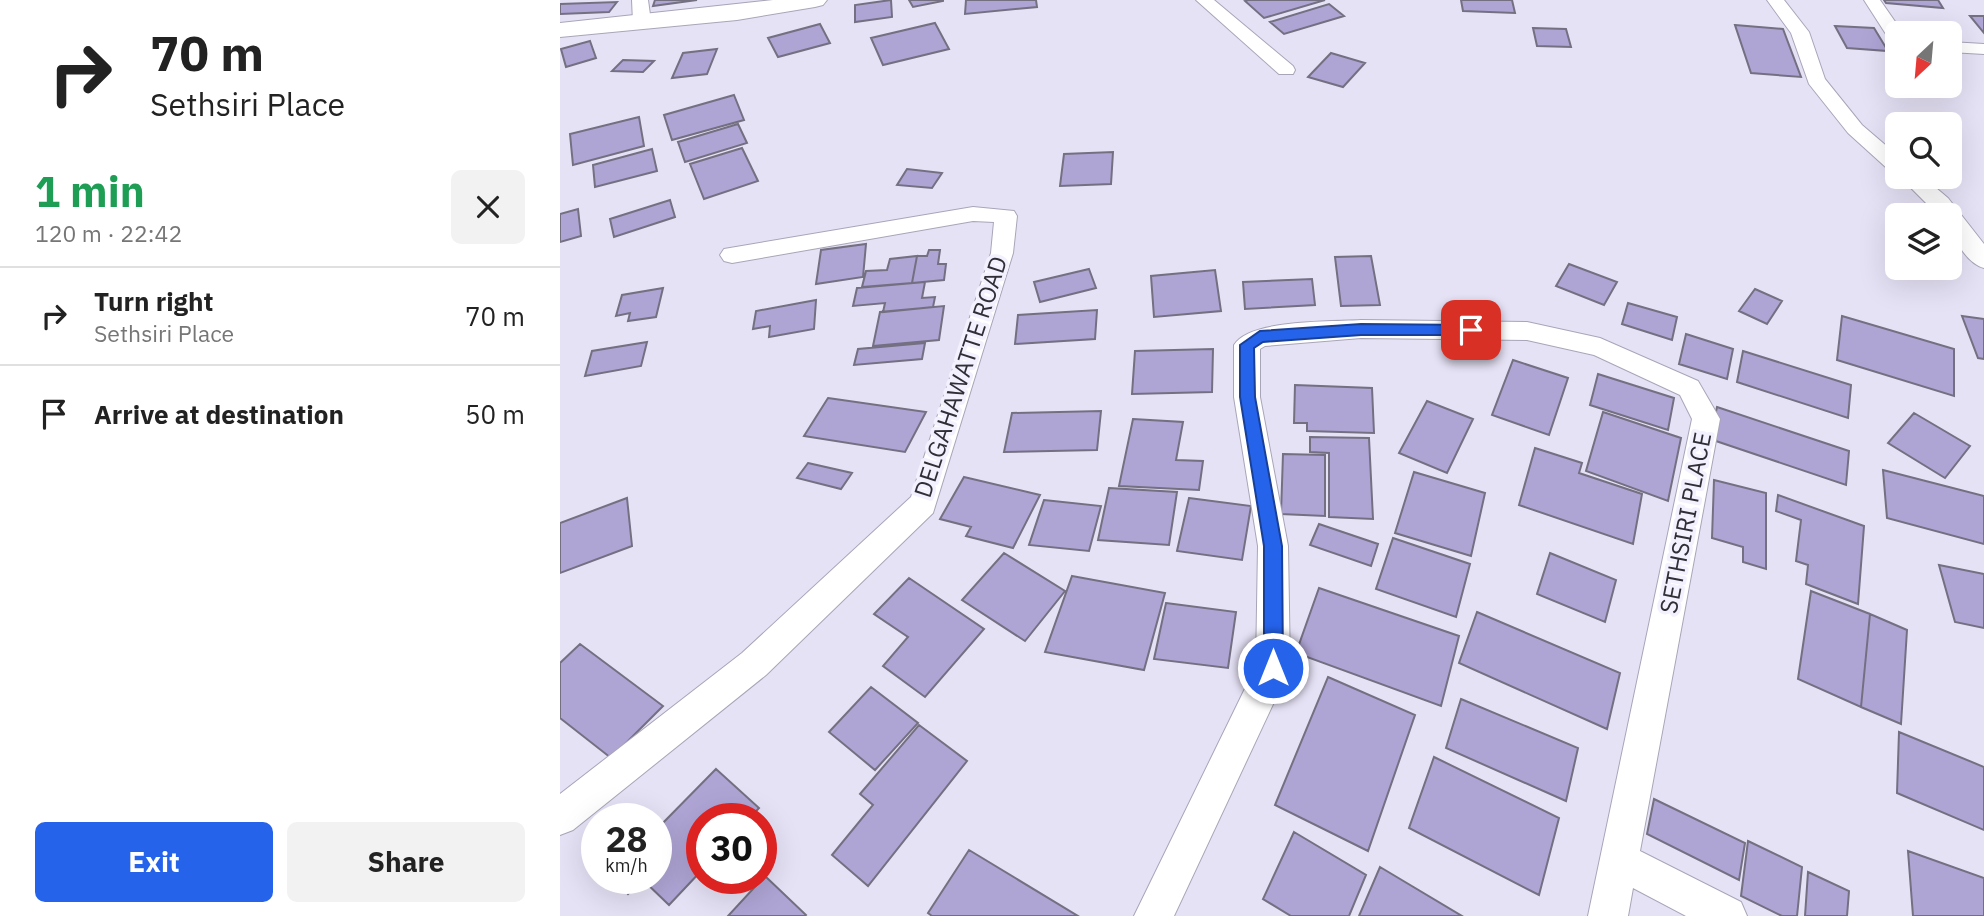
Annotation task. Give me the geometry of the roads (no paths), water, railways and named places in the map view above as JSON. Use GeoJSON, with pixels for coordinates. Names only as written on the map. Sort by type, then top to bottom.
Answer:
{"type":"FeatureCollection","features":[{"type":"Feature","properties":{"kind":"street"},"geometry":{"type":"LineString","coordinates":[[560,30],[641,11],[737,13],[815,0]]}},
{"type":"Feature","properties":{"kind":"street"},"geometry":{"type":"LineString","coordinates":[[1205,0],[1286,70]]}},
{"type":"Feature","properties":{"kind":"street"},"geometry":{"type":"LineString","coordinates":[[1775,0],[1800,32],[1816,80],[1855,129],[1885,155]]}},
{"type":"Feature","properties":{"kind":"street"},"geometry":{"type":"LineString","coordinates":[[1872,0],[1886,21]]}},
{"type":"Feature","properties":{"kind":"street"},"geometry":{"type":"LineString","coordinates":[[1962,48],[1984,49]]}},
{"type":"Feature","properties":{"kind":"street"},"geometry":{"type":"LineString","coordinates":[[1924,189],[1940,203],[1984,260]]}},
{"type":"Feature","properties":{"kind":"street","name":"DELGAHAWATTE ROAD"},"geometry":{"type":"LineString","coordinates":[[560,817],[754,664],[923,504],[1002,253],[1006,216],[973,214],[732,255]]}},
{"type":"Feature","properties":{"kind":"street","name":"SETHSIRI PLACE"},"geometry":{"type":"LineString","coordinates":[[1154,916],[1273,668],[1273,546],[1247,397],[1247,345],[1260,337],[1361,329],[1527,331],[1600,347],[1689,388],[1706,419],[1608,916]]}},
{"type":"Feature","properties":{"kind":"street"},"geometry":{"type":"LineString","coordinates":[[1619,861],[1727,916]]}}]}
